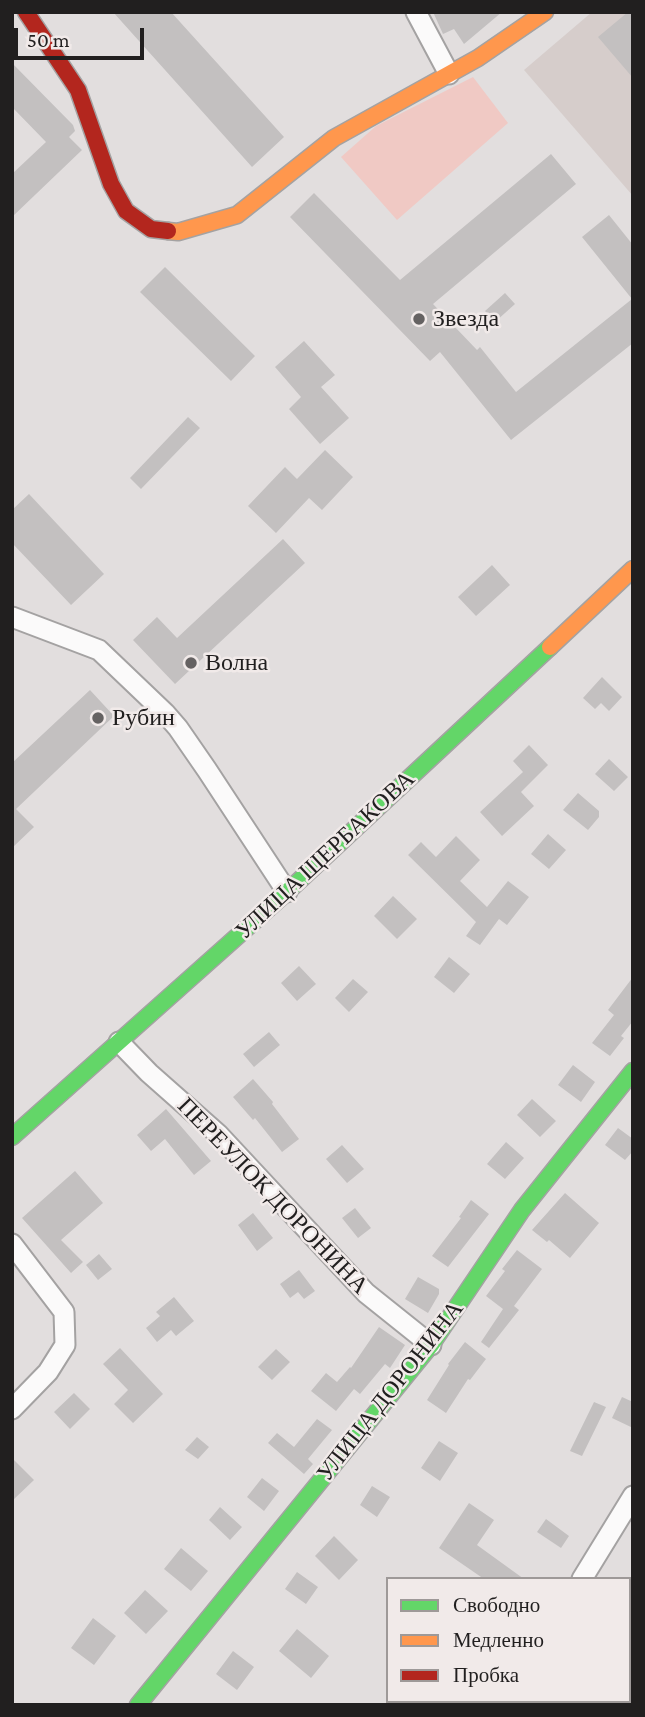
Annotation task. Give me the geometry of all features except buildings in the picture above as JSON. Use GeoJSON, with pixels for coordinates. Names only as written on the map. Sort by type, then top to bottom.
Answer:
{"type":"FeatureCollection","features":[{"type":"Feature","properties":{"kind":"street"},"geometry":{"type":"LineString","coordinates":[[26,12],[78,90],[111,184],[126,211],[151,229],[178,232],[237,215],[334,138],[478,58],[545,12]]}},
{"type":"Feature","properties":{"kind":"street"},"geometry":{"type":"LineString","coordinates":[[416,12],[449,74]]}},
{"type":"Feature","properties":{"kind":"street","name":"УЛИЦА ЩЕРБАКОВА"},"geometry":{"type":"LineString","coordinates":[[12,1137],[287,892],[633,569]]}},
{"type":"Feature","properties":{"kind":"street"},"geometry":{"type":"LineString","coordinates":[[618,583],[633,597]]}},
{"type":"Feature","properties":{"kind":"street"},"geometry":{"type":"LineString","coordinates":[[12,617],[99,650],[165,713],[207,770],[287,892]]}},
{"type":"Feature","properties":{"kind":"street","name":"ПЕРЕУЛОК ДОРОНИНА"},"geometry":{"type":"LineString","coordinates":[[119,1042],[149,1073],[218,1134],[366,1293],[431,1345]]}},
{"type":"Feature","properties":{"kind":"street","name":"УЛИЦА ДОРОНИНА"},"geometry":{"type":"LineString","coordinates":[[138,1705],[431,1345],[522,1210],[633,1071]]}},
{"type":"Feature","properties":{"kind":"street"},"geometry":{"type":"LineString","coordinates":[[12,1244],[64,1312],[65,1345],[48,1372],[12,1409]]}},
{"type":"Feature","properties":{"kind":"street"},"geometry":{"type":"LineString","coordinates":[[583,1577],[633,1496]]}},
{"type":"Feature","properties":{"kind":"shaded area"},"geometry":{"type":"Polygon","coordinates":[[[592,12],[633,12],[633,196],[524,70],[592,12]]]}},
{"type":"Feature","properties":{"kind":"shaded area"},"geometry":{"type":"Polygon","coordinates":[[[473,77],[508,123],[397,220],[341,157],[376,126],[473,77]]]}},
{"type":"Feature","properties":{"kind":"traffic: fast"},"geometry":{"type":"LineString","coordinates":[[12,1137],[287,892],[550,647]]}},
{"type":"Feature","properties":{"kind":"traffic: fast"},"geometry":{"type":"LineString","coordinates":[[138,1705],[431,1345],[522,1210],[633,1071]]}},
{"type":"Feature","properties":{"kind":"traffic: slow"},"geometry":{"type":"LineString","coordinates":[[168,231],[178,232],[237,215],[334,138],[478,58],[545,12]]}},
{"type":"Feature","properties":{"kind":"traffic: slow"},"geometry":{"type":"LineString","coordinates":[[550,647],[633,569]]}},
{"type":"Feature","properties":{"kind":"traffic: jam"},"geometry":{"type":"LineString","coordinates":[[26,12],[78,90],[111,184],[126,211],[151,229],[168,231]]}},
{"type":"Feature","properties":{"kind":"place","name":"Звезда"},"geometry":{"type":"Point","coordinates":[419,319]}},
{"type":"Feature","properties":{"kind":"place","name":"Волна"},"geometry":{"type":"Point","coordinates":[191,663]}},
{"type":"Feature","properties":{"kind":"place","name":"Рубин"},"geometry":{"type":"Point","coordinates":[98,718]}}]}
